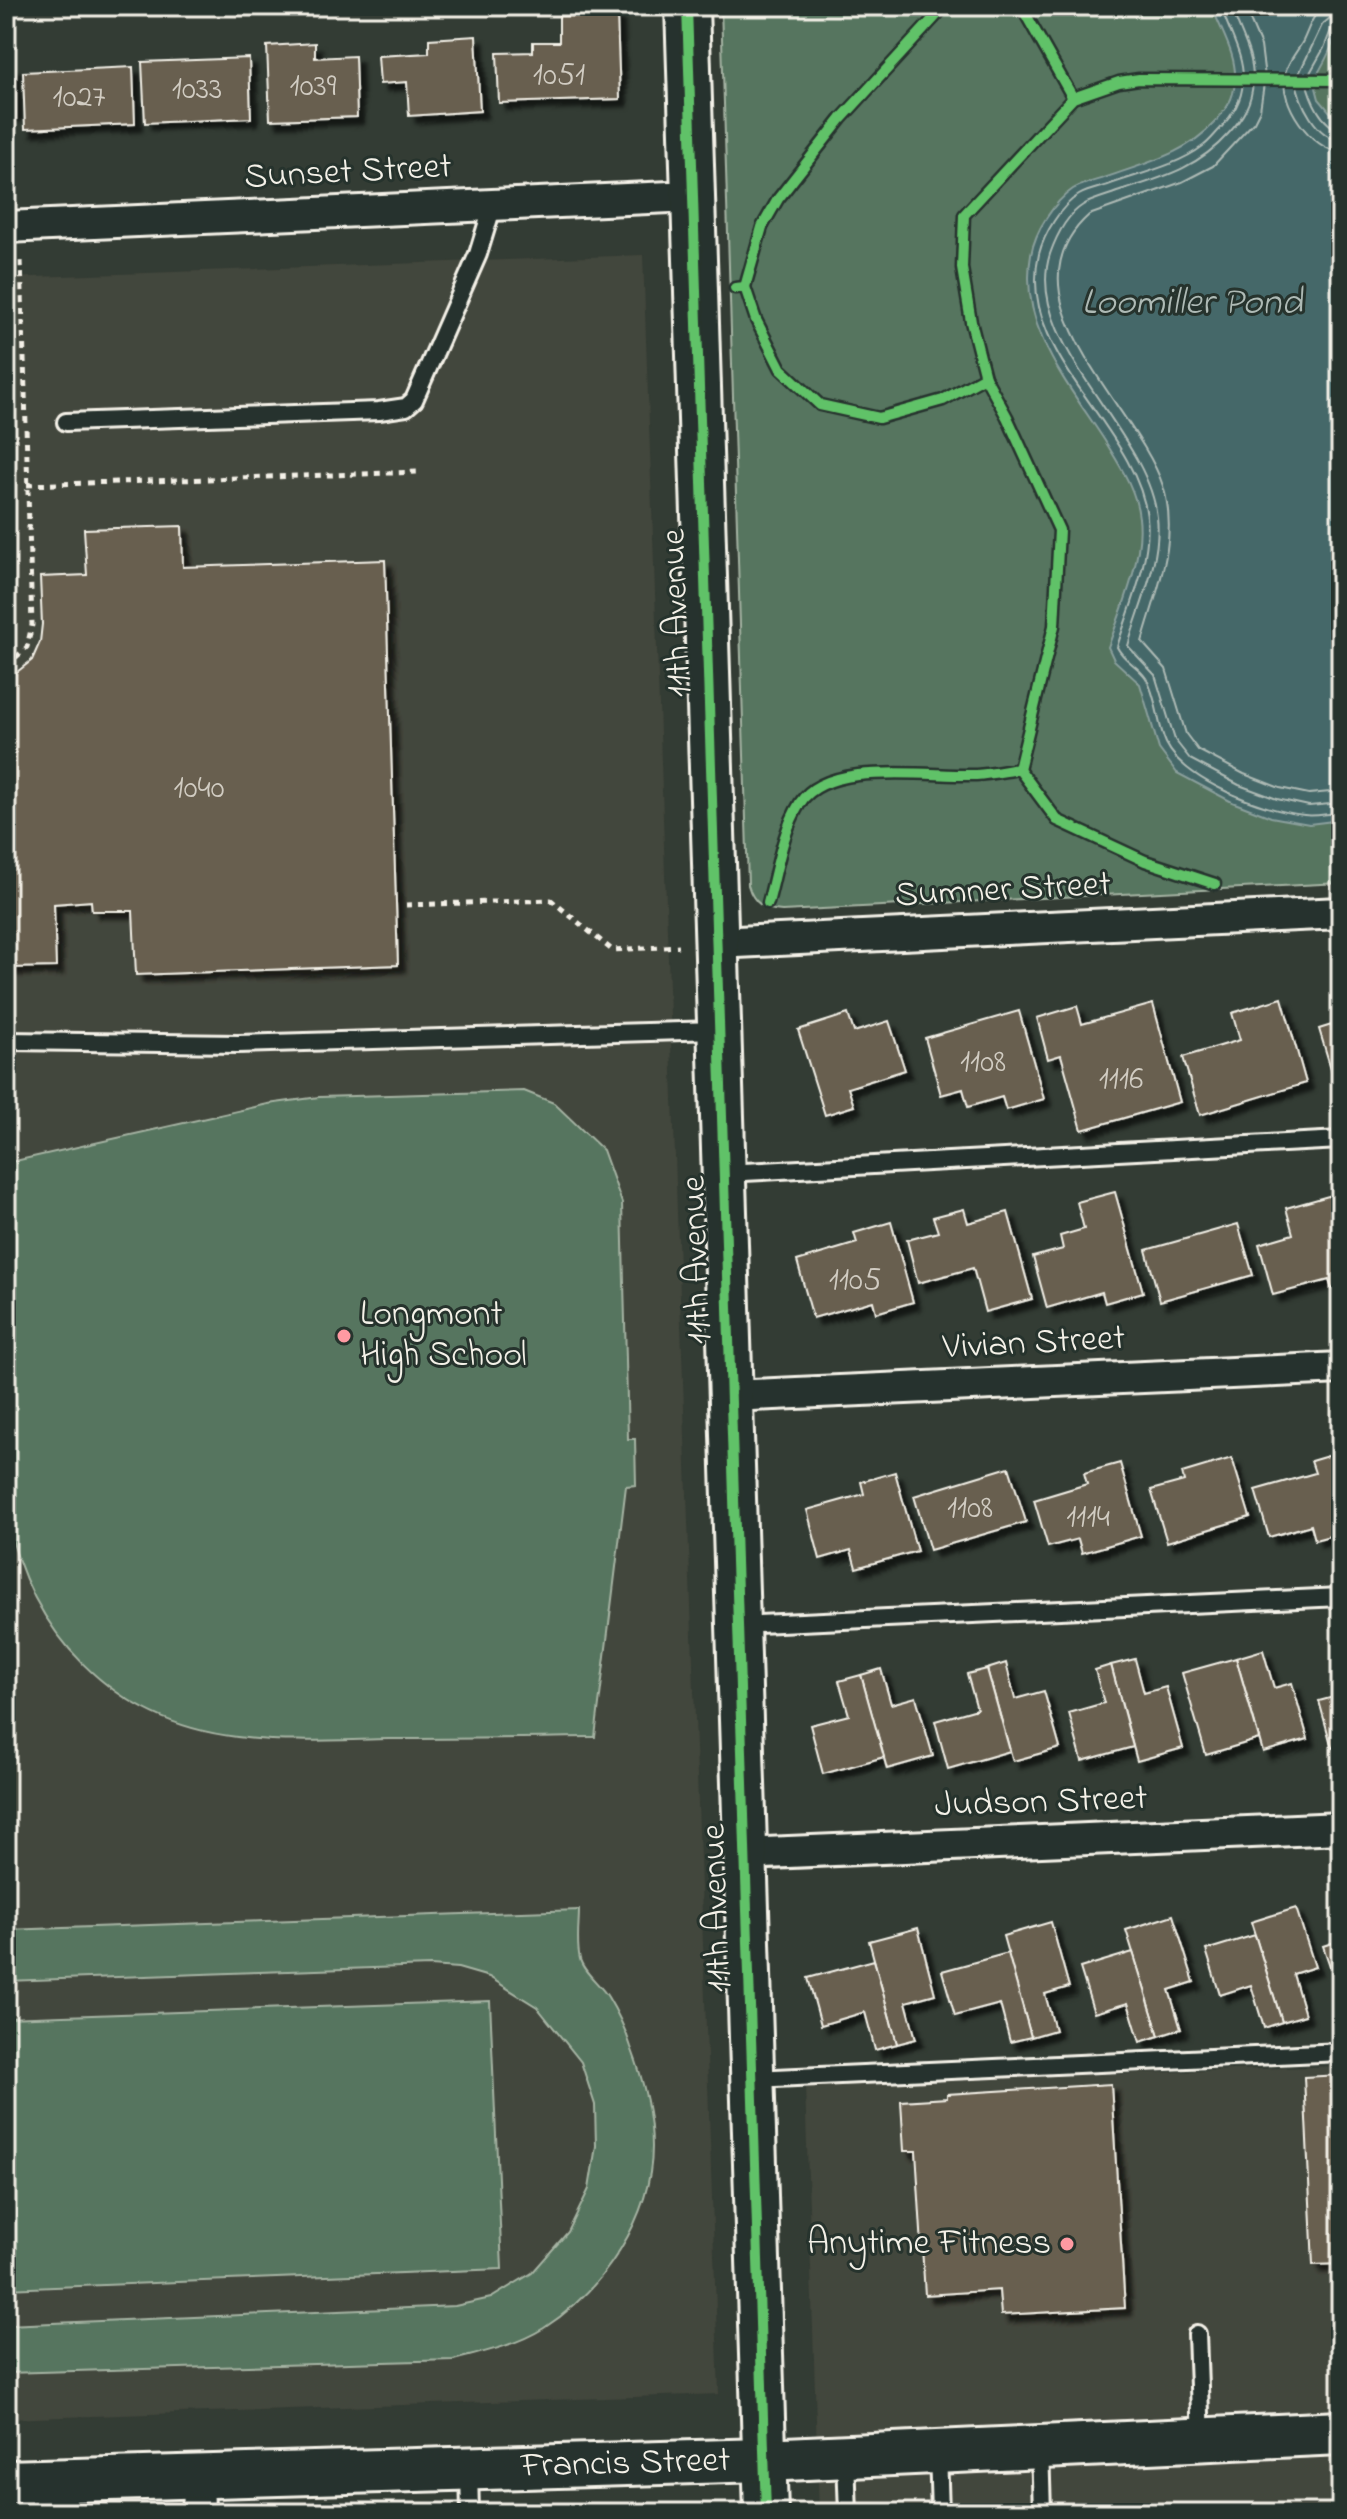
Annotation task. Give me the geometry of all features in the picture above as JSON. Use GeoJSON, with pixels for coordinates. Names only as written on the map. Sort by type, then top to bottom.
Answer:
{"type":"FeatureCollection","features":[{"type":"Feature","properties":{"kind":"street","name":"11th Avenue"},"geometry":{"type":"LineString","coordinates":[[687,6],[766,2513]]}},
{"type":"Feature","properties":{"kind":"street","name":"Sunset Street"},"geometry":{"type":"LineString","coordinates":[[13,227],[693,196]]}},
{"type":"Feature","properties":{"kind":"street","name":"Sumner Street"},"geometry":{"type":"LineString","coordinates":[[716,943],[1341,913]]}},
{"type":"Feature","properties":{"kind":"street","name":"Vivian Street"},"geometry":{"type":"LineString","coordinates":[[730,1396],[1341,1368]]}},
{"type":"Feature","properties":{"kind":"street","name":"Judson Street"},"geometry":{"type":"LineString","coordinates":[[744,1854],[1341,1828]]}},
{"type":"Feature","properties":{"kind":"street","name":"Francis Street"},"geometry":{"type":"LineString","coordinates":[[6,2482],[198,2494],[469,2468],[846,2457],[1341,2433]]}},
{"type":"Feature","properties":{"kind":"lane"},"geometry":{"type":"LineString","coordinates":[[66,422],[379,411],[406,407],[414,400],[478,254],[493,205]]}},
{"type":"Feature","properties":{"kind":"lane"},"geometry":{"type":"LineString","coordinates":[[6,1041],[238,1044],[719,1030]]}},
{"type":"Feature","properties":{"kind":"lane"},"geometry":{"type":"LineString","coordinates":[[723,1174],[1341,1140]]}},
{"type":"Feature","properties":{"kind":"lane"},"geometry":{"type":"LineString","coordinates":[[737,1625],[1341,1597]]}},
{"type":"Feature","properties":{"kind":"lane"},"geometry":{"type":"LineString","coordinates":[[751,2079],[1341,2052]]}},
{"type":"Feature","properties":{"kind":"lane"},"geometry":{"type":"LineString","coordinates":[[1197,2334],[1201,2440]]}},
{"type":"Feature","properties":{"kind":"lane"},"geometry":{"type":"LineString","coordinates":[[1040,2447],[1042,2513]]}},
{"type":"Feature","properties":{"kind":"lane"},"geometry":{"type":"LineString","coordinates":[[938,2452],[940,2513]]}},
{"type":"Feature","properties":{"kind":"lane"},"geometry":{"type":"LineString","coordinates":[[846,2457],[848,2513]]}},
{"type":"Feature","properties":{"kind":"lane"},"geometry":{"type":"LineString","coordinates":[[469,2468],[470,2513]]}},
{"type":"Feature","properties":{"kind":"path"},"geometry":{"type":"LineString","coordinates":[[6,663],[10,663],[27,647],[32,625],[13,227]]}},
{"type":"Feature","properties":{"kind":"path"},"geometry":{"type":"LineString","coordinates":[[27,485],[420,472]]}},
{"type":"Feature","properties":{"kind":"path"},"geometry":{"type":"LineString","coordinates":[[406,905],[551,900],[612,950],[716,943]]}},
{"type":"Feature","properties":{"kind":"shaded area","name":"Longmont High School"},"geometry":{"type":"Polygon","coordinates":[[[643,255],[719,2394],[6,2419],[6,278],[643,255]]]}},
{"type":"Feature","properties":{"kind":"shaded area"},"geometry":{"type":"Polygon","coordinates":[[[1341,2066],[1341,2513],[819,2513],[805,2085],[1341,2066]]]}},
{"type":"Feature","properties":{"kind":"green space"},"geometry":{"type":"Polygon","coordinates":[[[721,6],[1341,6],[1341,883],[782,911],[765,907],[753,897],[748,885],[721,6]]]}},
{"type":"Feature","properties":{"kind":"green space"},"geometry":{"type":"Polygon","coordinates":[[[524,1091],[554,1103],[603,1150],[622,1203],[628,1439],[635,1439],[636,1485],[626,1486],[595,1737],[256,1739],[192,1728],[152,1713],[115,1691],[84,1664],[57,1633],[34,1597],[17,1556],[6,1513],[6,1163],[268,1104],[319,1097],[524,1091]]]}},
{"type":"Feature","properties":{"kind":"green space"},"geometry":{"type":"Polygon","coordinates":[[[579,1910],[580,1959],[608,1997],[627,2035],[646,2096],[652,2147],[650,2173],[643,2199],[620,2250],[586,2294],[566,2312],[523,2339],[453,2360],[6,2373],[6,2325],[455,2306],[491,2298],[532,2273],[568,2232],[589,2189],[596,2146],[595,2105],[581,2062],[537,2007],[489,1977],[458,1968],[430,1966],[6,1981],[6,1930],[579,1910]]]}},
{"type":"Feature","properties":{"kind":"green space"},"geometry":{"type":"Polygon","coordinates":[[[490,2001],[502,2269],[6,2289],[6,2018],[490,2001]]]}},
{"type":"Feature","properties":{"kind":"water","name":"Loomiller Pond"},"geometry":{"type":"Polygon","coordinates":[[[1212,6],[1341,6],[1332,44],[1314,80],[1319,99],[1341,125],[1341,820],[1309,824],[1271,817],[1232,802],[1177,773],[1159,749],[1140,684],[1114,660],[1108,647],[1130,584],[1138,550],[1140,533],[1135,497],[1105,441],[1062,377],[1039,331],[1032,307],[1029,281],[1033,246],[1046,218],[1059,201],[1077,187],[1151,162],[1191,143],[1229,104],[1235,71],[1212,6]]]}},
{"type":"Feature","properties":{"kind":"building"},"geometry":{"type":"Polygon","coordinates":[[[617,14],[620,99],[499,103],[497,53],[533,52],[533,42],[559,42],[559,16],[617,14]]]}},
{"type":"Feature","properties":{"kind":"building"},"geometry":{"type":"Polygon","coordinates":[[[476,36],[480,111],[409,116],[407,82],[380,84],[378,56],[429,53],[429,39],[476,36]]]}},
{"type":"Feature","properties":{"kind":"building"},"geometry":{"type":"Polygon","coordinates":[[[315,43],[315,58],[355,56],[357,117],[270,120],[267,46],[315,43]]]}},
{"type":"Feature","properties":{"kind":"building"},"geometry":{"type":"Polygon","coordinates":[[[249,58],[251,118],[145,123],[142,62],[249,58]]]}},
{"type":"Feature","properties":{"kind":"building"},"geometry":{"type":"Polygon","coordinates":[[[13,66],[15,114],[6,114],[6,67],[13,66]]]}},
{"type":"Feature","properties":{"kind":"building"},"geometry":{"type":"Polygon","coordinates":[[[133,67],[135,124],[25,129],[23,72],[133,67]]]}},
{"type":"Feature","properties":{"kind":"building"},"geometry":{"type":"Polygon","coordinates":[[[182,526],[183,567],[385,560],[398,965],[136,975],[133,911],[92,911],[91,901],[54,904],[56,967],[6,968],[6,677],[32,660],[40,642],[40,577],[87,575],[84,529],[182,526]]]}},
{"type":"Feature","properties":{"kind":"building"},"geometry":{"type":"Polygon","coordinates":[[[1282,998],[1306,1083],[1200,1115],[1183,1057],[1240,1040],[1232,1013],[1282,998]]]}},
{"type":"Feature","properties":{"kind":"building"},"geometry":{"type":"Polygon","coordinates":[[[1153,1004],[1180,1102],[1082,1130],[1061,1055],[1048,1059],[1037,1018],[1077,1006],[1082,1024],[1153,1004]]]}},
{"type":"Feature","properties":{"kind":"building"},"geometry":{"type":"Polygon","coordinates":[[[1019,1011],[1044,1099],[1006,1110],[1002,1097],[968,1107],[963,1089],[941,1095],[925,1038],[1019,1011]]]}},
{"type":"Feature","properties":{"kind":"building"},"geometry":{"type":"Polygon","coordinates":[[[848,1014],[854,1032],[889,1021],[905,1070],[848,1088],[854,1106],[825,1115],[798,1030],[848,1014]]]}},
{"type":"Feature","properties":{"kind":"building"},"geometry":{"type":"Polygon","coordinates":[[[1341,1022],[1341,1094],[1339,1095],[1319,1029],[1341,1022]]]}},
{"type":"Feature","properties":{"kind":"building"},"geometry":{"type":"Polygon","coordinates":[[[1115,1192],[1143,1292],[1105,1303],[1102,1292],[1047,1308],[1033,1257],[1063,1249],[1060,1236],[1084,1229],[1077,1202],[1115,1192]]]}},
{"type":"Feature","properties":{"kind":"building"},"geometry":{"type":"Polygon","coordinates":[[[1339,1193],[1341,1286],[1332,1289],[1329,1280],[1273,1295],[1259,1244],[1293,1234],[1286,1208],[1339,1193]]]}},
{"type":"Feature","properties":{"kind":"building"},"geometry":{"type":"Polygon","coordinates":[[[964,1209],[968,1223],[1008,1212],[1032,1299],[985,1312],[973,1268],[918,1283],[907,1240],[938,1232],[933,1217],[964,1209]]]}},
{"type":"Feature","properties":{"kind":"building"},"geometry":{"type":"Polygon","coordinates":[[[891,1222],[913,1302],[876,1313],[873,1301],[813,1318],[797,1261],[857,1243],[854,1233],[891,1222]]]}},
{"type":"Feature","properties":{"kind":"building"},"geometry":{"type":"Polygon","coordinates":[[[1238,1224],[1253,1275],[1160,1301],[1146,1250],[1238,1224]]]}},
{"type":"Feature","properties":{"kind":"building"},"geometry":{"type":"Polygon","coordinates":[[[1341,1452],[1341,1533],[1315,1540],[1311,1525],[1269,1537],[1255,1490],[1315,1473],[1311,1461],[1341,1452]]]}},
{"type":"Feature","properties":{"kind":"building"},"geometry":{"type":"Polygon","coordinates":[[[1232,1458],[1250,1517],[1167,1542],[1151,1490],[1184,1481],[1182,1473],[1232,1458]]]}},
{"type":"Feature","properties":{"kind":"building"},"geometry":{"type":"Polygon","coordinates":[[[1120,1463],[1141,1536],[1082,1553],[1078,1539],[1048,1547],[1034,1500],[1087,1484],[1084,1473],[1120,1463]]]}},
{"type":"Feature","properties":{"kind":"building"},"geometry":{"type":"Polygon","coordinates":[[[1009,1467],[1026,1522],[930,1550],[914,1496],[1009,1467]]]}},
{"type":"Feature","properties":{"kind":"building"},"geometry":{"type":"Polygon","coordinates":[[[895,1472],[917,1551],[856,1568],[851,1550],[820,1559],[807,1510],[864,1494],[861,1482],[895,1472]]]}},
{"type":"Feature","properties":{"kind":"building"},"geometry":{"type":"Polygon","coordinates":[[[1263,1650],[1274,1688],[1292,1683],[1308,1739],[1263,1752],[1236,1658],[1263,1650]]]}},
{"type":"Feature","properties":{"kind":"building"},"geometry":{"type":"Polygon","coordinates":[[[1236,1658],[1259,1739],[1206,1755],[1182,1673],[1236,1658]]]}},
{"type":"Feature","properties":{"kind":"building"},"geometry":{"type":"Polygon","coordinates":[[[1135,1659],[1144,1693],[1166,1687],[1183,1748],[1137,1761],[1111,1665],[1135,1659]]]}},
{"type":"Feature","properties":{"kind":"building"},"geometry":{"type":"Polygon","coordinates":[[[1006,1663],[1015,1699],[1044,1691],[1060,1748],[1013,1761],[987,1669],[1006,1663]]]}},
{"type":"Feature","properties":{"kind":"building"},"geometry":{"type":"Polygon","coordinates":[[[1111,1665],[1133,1747],[1082,1761],[1069,1713],[1104,1703],[1095,1670],[1111,1665]]]}},
{"type":"Feature","properties":{"kind":"building"},"geometry":{"type":"Polygon","coordinates":[[[881,1669],[891,1704],[916,1697],[933,1756],[887,1769],[861,1675],[881,1669]]]}},
{"type":"Feature","properties":{"kind":"building"},"geometry":{"type":"Polygon","coordinates":[[[987,1669],[1010,1751],[948,1769],[935,1721],[977,1709],[967,1674],[987,1669]]]}},
{"type":"Feature","properties":{"kind":"building"},"geometry":{"type":"Polygon","coordinates":[[[861,1675],[884,1757],[823,1774],[810,1725],[849,1715],[839,1681],[861,1675]]]}},
{"type":"Feature","properties":{"kind":"building"},"geometry":{"type":"Polygon","coordinates":[[[1341,1695],[1341,1745],[1332,1748],[1319,1701],[1341,1695]]]}},
{"type":"Feature","properties":{"kind":"building"},"geometry":{"type":"Polygon","coordinates":[[[1296,1908],[1315,1967],[1293,1974],[1305,2015],[1282,2022],[1251,1922],[1296,1908]]]}},
{"type":"Feature","properties":{"kind":"building"},"geometry":{"type":"Polygon","coordinates":[[[1173,1915],[1194,1982],[1169,1990],[1181,2029],[1159,2036],[1126,1930],[1173,1915]]]}},
{"type":"Feature","properties":{"kind":"building"},"geometry":{"type":"Polygon","coordinates":[[[1051,1922],[1069,1987],[1045,1994],[1055,2030],[1031,2037],[1003,1936],[1051,1922]]]}},
{"type":"Feature","properties":{"kind":"building"},"geometry":{"type":"Polygon","coordinates":[[[918,1928],[935,1994],[906,2002],[916,2039],[897,2044],[869,1941],[918,1928]]]}},
{"type":"Feature","properties":{"kind":"building"},"geometry":{"type":"Polygon","coordinates":[[[1255,1935],[1282,2022],[1264,2028],[1251,1985],[1220,1995],[1206,1950],[1255,1935]]]}},
{"type":"Feature","properties":{"kind":"building"},"geometry":{"type":"Polygon","coordinates":[[[1341,1940],[1341,1991],[1339,1992],[1323,1946],[1341,1940]]]}},
{"type":"Feature","properties":{"kind":"building"},"geometry":{"type":"Polygon","coordinates":[[[1133,1952],[1159,2036],[1140,2042],[1128,2003],[1094,2013],[1080,1968],[1133,1952]]]}},
{"type":"Feature","properties":{"kind":"building"},"geometry":{"type":"Polygon","coordinates":[[[1008,1953],[1031,2037],[1010,2042],[1000,2004],[955,2016],[942,1971],[1008,1953]]]}},
{"type":"Feature","properties":{"kind":"building"},"geometry":{"type":"Polygon","coordinates":[[[874,1960],[897,2044],[875,2050],[865,2012],[821,2025],[808,1978],[874,1960]]]}},
{"type":"Feature","properties":{"kind":"building"},"geometry":{"type":"Polygon","coordinates":[[[1341,2075],[1341,2264],[1313,2265],[1304,2077],[1341,2075]]]}},
{"type":"Feature","properties":{"kind":"building"},"geometry":{"type":"Polygon","coordinates":[[[1111,2084],[1125,2308],[1001,2315],[999,2290],[925,2295],[916,2151],[904,2151],[901,2101],[947,2098],[947,2094],[1111,2084]]]}},
{"type":"Feature","properties":{"kind":"cycle path"},"geometry":{"type":"LineString","coordinates":[[687,6],[766,2513]]}},
{"type":"Feature","properties":{"kind":"cycle path"},"geometry":{"type":"LineString","coordinates":[[745,287],[762,227],[778,199],[841,119],[945,6]]}},
{"type":"Feature","properties":{"kind":"cycle path"},"geometry":{"type":"LineString","coordinates":[[1021,6],[1073,98]]}},
{"type":"Feature","properties":{"kind":"cycle path"},"geometry":{"type":"LineString","coordinates":[[1019,769],[1054,626],[1059,530],[985,377],[962,268],[964,215],[1073,98],[1119,82],[1139,79],[1341,80]]}},
{"type":"Feature","properties":{"kind":"cycle path"},"geometry":{"type":"LineString","coordinates":[[735,288],[745,287],[756,320],[781,369],[820,405],[879,418],[943,400],[985,377]]}},
{"type":"Feature","properties":{"kind":"cycle path"},"geometry":{"type":"LineString","coordinates":[[1019,769],[1057,820],[1145,861],[1215,884]]}},
{"type":"Feature","properties":{"kind":"cycle path"},"geometry":{"type":"LineString","coordinates":[[768,903],[789,826],[800,803],[814,789],[833,780],[856,775],[976,775],[1019,769]]}},
{"type":"Feature","properties":{"kind":"place","name":"Longmont High School"},"geometry":{"type":"Point","coordinates":[344,1336]}},
{"type":"Feature","properties":{"kind":"place","name":"Anytime Fitness"},"geometry":{"type":"Point","coordinates":[1067,2244]}}]}
